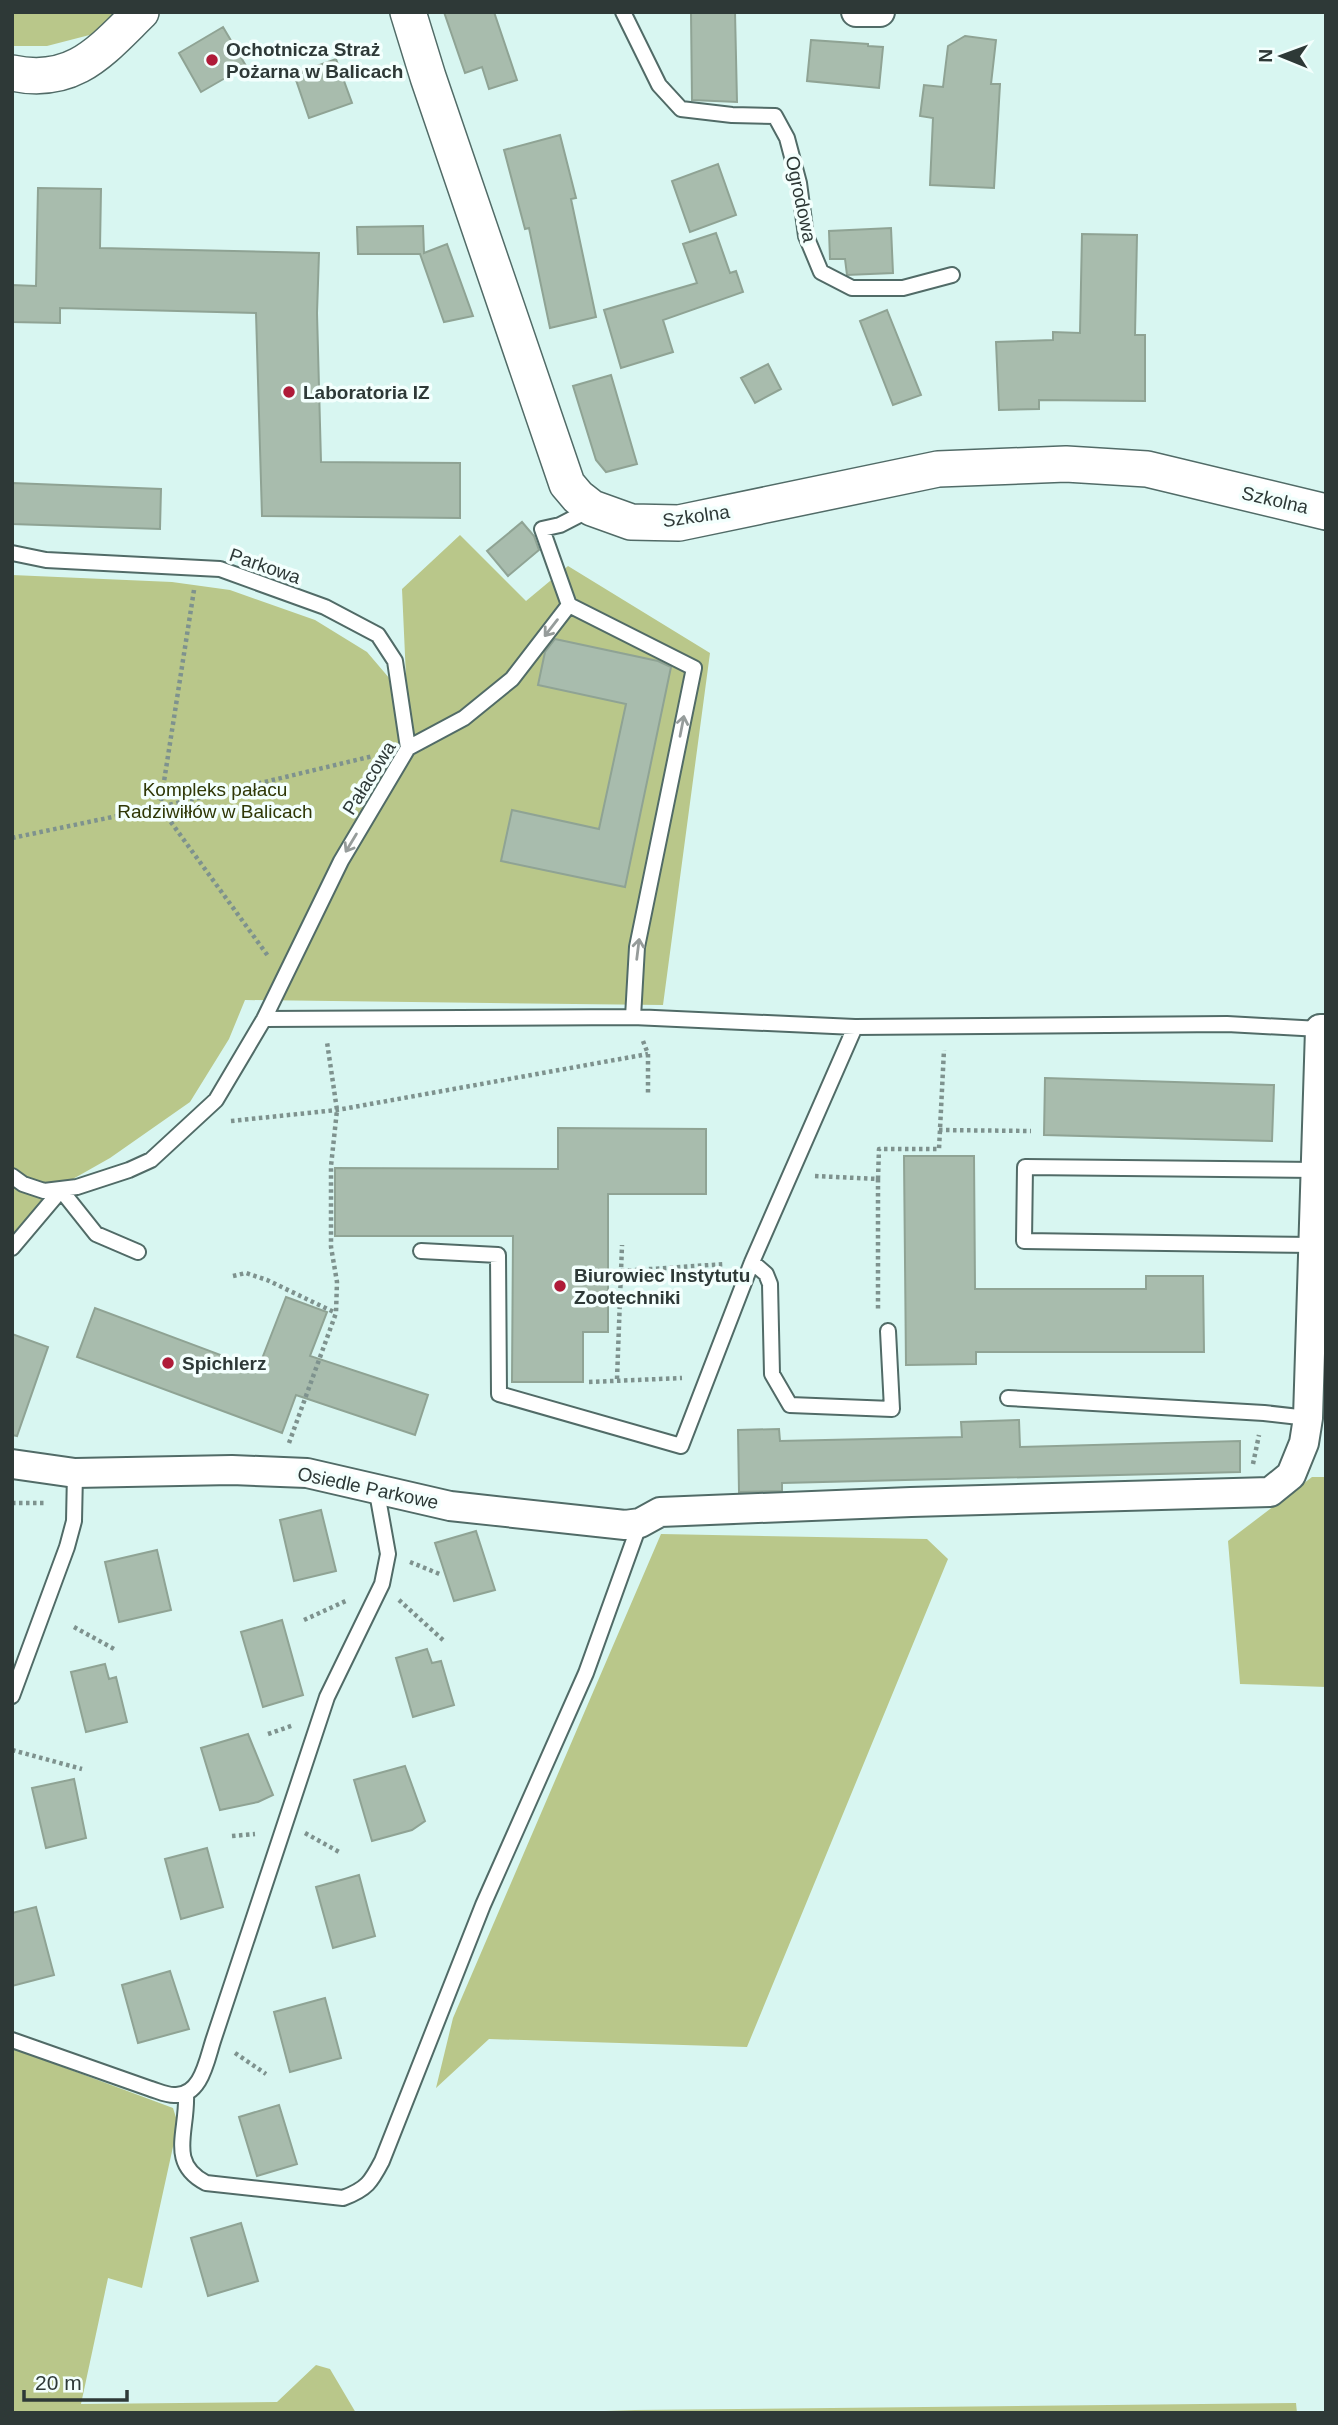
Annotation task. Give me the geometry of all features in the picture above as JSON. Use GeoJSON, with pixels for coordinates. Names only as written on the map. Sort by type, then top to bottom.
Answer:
{"type":"FeatureCollection","features":[{"type":"Feature","properties":{"kind":"street"},"geometry":{"type":"LineString","coordinates":[[12,73],[64,73],[94,57],[141,12]]}},
{"type":"Feature","properties":{"kind":"street","name":"Szkolna"},"geometry":{"type":"LineString","coordinates":[[408,12],[568,484],[578,497],[592,508],[631,522],[679,523],[938,469],[1066,464],[1147,469],[1326,512]]}},
{"type":"Feature","properties":{"kind":"street"},"geometry":{"type":"LineString","coordinates":[[856,12],[880,12]]}},
{"type":"Feature","properties":{"kind":"street","name":"Osiedle Parkowe"},"geometry":{"type":"LineString","coordinates":[[12,1464],[75,1473],[307,1472],[450,1506],[625,1525],[640,1523],[660,1512],[1270,1492],[1291,1475],[1304,1443],[1308,1418],[1315,1170],[1323,1029]]}},
{"type":"Feature","properties":{"kind":"lane","name":"Ogrodowa"},"geometry":{"type":"LineString","coordinates":[[623,12],[659,85],[681,108],[732,115],[775,116],[788,138],[799,183],[806,236],[821,272],[852,288],[904,288],[952,275]]}},
{"type":"Feature","properties":{"kind":"lane"},"geometry":{"type":"LineString","coordinates":[[592,508],[561,524],[542,529],[569,605],[694,668],[637,947],[633,1017]]}},
{"type":"Feature","properties":{"kind":"lane","name":"Parkowa"},"geometry":{"type":"LineString","coordinates":[[12,554],[47,560],[220,569],[325,607],[378,635],[395,661],[408,748]]}},
{"type":"Feature","properties":{"kind":"lane","name":"Pałacowa"},"geometry":{"type":"LineString","coordinates":[[12,1176],[23,1184],[44,1191],[61,1190],[109,1178],[151,1160],[216,1100],[264,1019],[341,861],[408,748],[464,718],[512,678],[569,605]]}},
{"type":"Feature","properties":{"kind":"lane"},"geometry":{"type":"LineString","coordinates":[[264,1019],[633,1017],[855,1027],[1227,1024],[1323,1029]]}},
{"type":"Feature","properties":{"kind":"lane"},"geometry":{"type":"LineString","coordinates":[[421,1251],[498,1255],[499,1394],[681,1446],[752,1262],[855,1027]]}},
{"type":"Feature","properties":{"kind":"lane"},"geometry":{"type":"LineString","coordinates":[[1313,1245],[1024,1241],[1025,1167],[1315,1170]]}},
{"type":"Feature","properties":{"kind":"lane"},"geometry":{"type":"LineString","coordinates":[[12,1248],[61,1190],[96,1234],[138,1252]]}},
{"type":"Feature","properties":{"kind":"lane"},"geometry":{"type":"LineString","coordinates":[[752,1262],[766,1274],[770,1284],[772,1374],[790,1405],[892,1409],[888,1331]]}},
{"type":"Feature","properties":{"kind":"lane"},"geometry":{"type":"LineString","coordinates":[[1009,1398],[1308,1418]]}},
{"type":"Feature","properties":{"kind":"lane"},"geometry":{"type":"LineString","coordinates":[[12,1696],[67,1547],[74,1521],[75,1473]]}},
{"type":"Feature","properties":{"kind":"lane"},"geometry":{"type":"LineString","coordinates":[[12,2040],[174,2095],[186,2094],[195,2087],[214,2038],[327,1697],[382,1584],[388,1554],[376,1487]]}},
{"type":"Feature","properties":{"kind":"lane"},"geometry":{"type":"LineString","coordinates":[[186,2094],[187,2110],[181,2157],[193,2177],[206,2183],[343,2198],[357,2193],[370,2183],[382,2161],[483,1905],[586,1673],[640,1523]]}},
{"type":"Feature","properties":{"kind":"path"},"geometry":{"type":"LineString","coordinates":[[197,568],[160,807],[283,977]]}},
{"type":"Feature","properties":{"kind":"path"},"geometry":{"type":"LineString","coordinates":[[12,838],[160,807],[408,748]]}},
{"type":"Feature","properties":{"kind":"path"},"geometry":{"type":"LineString","coordinates":[[633,1017],[648,1054],[648,1095]]}},
{"type":"Feature","properties":{"kind":"path"},"geometry":{"type":"LineString","coordinates":[[878,1313],[879,1149],[939,1149],[945,1035],[943,1025]]}},
{"type":"Feature","properties":{"kind":"path"},"geometry":{"type":"LineString","coordinates":[[228,1121],[337,1110],[648,1054]]}},
{"type":"Feature","properties":{"kind":"path"},"geometry":{"type":"LineString","coordinates":[[279,1471],[336,1313],[337,1282],[331,1247],[331,1179],[337,1110],[329,1059]]}},
{"type":"Feature","properties":{"kind":"path"},"geometry":{"type":"LineString","coordinates":[[939,1130],[1031,1131]]}},
{"type":"Feature","properties":{"kind":"path"},"geometry":{"type":"LineString","coordinates":[[789,1174],[878,1179]]}},
{"type":"Feature","properties":{"kind":"path"},"geometry":{"type":"LineString","coordinates":[[617,1379],[621,1245]]}},
{"type":"Feature","properties":{"kind":"path"},"geometry":{"type":"LineString","coordinates":[[621,1271],[752,1262]]}},
{"type":"Feature","properties":{"kind":"path"},"geometry":{"type":"LineString","coordinates":[[233,1276],[246,1273],[267,1279],[336,1313]]}},
{"type":"Feature","properties":{"kind":"path"},"geometry":{"type":"LineString","coordinates":[[589,1382],[707,1377]]}},
{"type":"Feature","properties":{"kind":"path"},"geometry":{"type":"LineString","coordinates":[[388,1554],[442,1575]]}},
{"type":"Feature","properties":{"kind":"path"},"geometry":{"type":"LineString","coordinates":[[382,1584],[443,1640]]}},
{"type":"Feature","properties":{"kind":"path"},"geometry":{"type":"LineString","coordinates":[[74,1627],[116,1650]]}},
{"type":"Feature","properties":{"kind":"path"},"geometry":{"type":"LineString","coordinates":[[12,1750],[82,1769]]}},
{"type":"Feature","properties":{"kind":"path"},"geometry":{"type":"LineString","coordinates":[[284,1821],[341,1853]]}},
{"type":"Feature","properties":{"kind":"path"},"geometry":{"type":"LineString","coordinates":[[214,2038],[266,2074]]}},
{"type":"Feature","properties":{"kind":"green space"},"geometry":{"type":"Polygon","coordinates":[[[12,12],[113,12],[105,31],[47,46],[12,46],[12,12]]]}},
{"type":"Feature","properties":{"kind":"green space","name":"Kompleks pałacu Radziwiłłów w Balicach"},"geometry":{"type":"Polygon","coordinates":[[[460,535],[526,601],[568,566],[710,653],[663,1005],[245,1000],[229,1039],[190,1102],[110,1158],[57,1188],[12,1236],[12,575],[172,582],[230,590],[315,620],[367,652],[407,699],[402,589],[460,535]]]}},
{"type":"Feature","properties":{"kind":"green space"},"geometry":{"type":"Polygon","coordinates":[[[1312,1477],[1326,1477],[1326,1687],[1240,1684],[1228,1541],[1312,1477]]]}},
{"type":"Feature","properties":{"kind":"green space"},"geometry":{"type":"Polygon","coordinates":[[[661,1534],[927,1539],[948,1559],[747,2047],[489,2039],[436,2088],[453,2018],[661,1534]]]}},
{"type":"Feature","properties":{"kind":"green space"},"geometry":{"type":"Polygon","coordinates":[[[12,2048],[173,2108],[178,2124],[142,2288],[108,2278],[81,2404],[277,2402],[316,2365],[330,2369],[356,2413],[12,2413],[12,2048]]]}},
{"type":"Feature","properties":{"kind":"green space"},"geometry":{"type":"Polygon","coordinates":[[[1296,2403],[1297,2413],[545,2413],[635,2410],[1296,2403]]]}},
{"type":"Feature","properties":{"kind":"building"},"geometry":{"type":"Polygon","coordinates":[[[444,12],[494,12],[517,80],[489,89],[482,67],[465,73],[444,12]]]}},
{"type":"Feature","properties":{"kind":"building"},"geometry":{"type":"Polygon","coordinates":[[[735,12],[737,102],[692,100],[691,13],[735,12]]]}},
{"type":"Feature","properties":{"kind":"building","name":"Ochotnicza Straż Pożarna w Balicach"},"geometry":{"type":"Polygon","coordinates":[[[223,27],[246,66],[201,92],[179,53],[223,27]]]}},
{"type":"Feature","properties":{"kind":"building"},"geometry":{"type":"Polygon","coordinates":[[[965,36],[996,40],[991,84],[1000,84],[994,188],[930,185],[933,118],[920,116],[924,85],[943,87],[948,46],[965,36]]]}},
{"type":"Feature","properties":{"kind":"building"},"geometry":{"type":"Polygon","coordinates":[[[811,40],[883,47],[879,88],[807,81],[811,40]]]}},
{"type":"Feature","properties":{"kind":"building"},"geometry":{"type":"Polygon","coordinates":[[[336,59],[352,103],[309,118],[294,74],[336,59]]]}},
{"type":"Feature","properties":{"kind":"building"},"geometry":{"type":"Polygon","coordinates":[[[560,135],[576,198],[571,199],[596,317],[550,328],[529,228],[525,229],[504,150],[560,135]]]}},
{"type":"Feature","properties":{"kind":"building"},"geometry":{"type":"Polygon","coordinates":[[[718,164],[736,215],[690,232],[672,181],[718,164]]]}},
{"type":"Feature","properties":{"kind":"building","name":"Laboratoria IZ"},"geometry":{"type":"Polygon","coordinates":[[[38,188],[101,189],[100,248],[319,253],[317,313],[321,462],[460,463],[460,518],[262,516],[256,313],[60,308],[60,323],[12,322],[12,285],[36,286],[38,188]]]}},
{"type":"Feature","properties":{"kind":"building"},"geometry":{"type":"Polygon","coordinates":[[[423,226],[424,253],[447,244],[473,316],[444,322],[420,254],[358,254],[357,227],[423,226]]]}},
{"type":"Feature","properties":{"kind":"building"},"geometry":{"type":"Polygon","coordinates":[[[891,228],[893,273],[847,275],[845,259],[830,259],[829,231],[891,228]]]}},
{"type":"Feature","properties":{"kind":"building"},"geometry":{"type":"Polygon","coordinates":[[[716,233],[730,273],[736,271],[743,292],[663,320],[673,352],[621,368],[604,310],[697,283],[683,244],[716,233]]]}},
{"type":"Feature","properties":{"kind":"building"},"geometry":{"type":"Polygon","coordinates":[[[1082,234],[1137,235],[1135,335],[1145,335],[1145,401],[1039,400],[1039,409],[999,410],[996,342],[1053,340],[1053,332],[1080,333],[1082,234]]]}},
{"type":"Feature","properties":{"kind":"building"},"geometry":{"type":"Polygon","coordinates":[[[887,310],[921,395],[893,405],[860,321],[887,310]]]}},
{"type":"Feature","properties":{"kind":"building"},"geometry":{"type":"Polygon","coordinates":[[[768,364],[781,389],[755,403],[741,378],[768,364]]]}},
{"type":"Feature","properties":{"kind":"building"},"geometry":{"type":"Polygon","coordinates":[[[611,375],[637,464],[606,472],[596,460],[573,386],[611,375]]]}},
{"type":"Feature","properties":{"kind":"building"},"geometry":{"type":"Polygon","coordinates":[[[12,483],[161,489],[160,529],[12,524],[12,483]]]}},
{"type":"Feature","properties":{"kind":"building"},"geometry":{"type":"Polygon","coordinates":[[[522,522],[534,536],[539,550],[508,576],[487,551],[522,522]]]}},
{"type":"Feature","properties":{"kind":"building"},"geometry":{"type":"Polygon","coordinates":[[[555,639],[658,661],[671,667],[625,887],[501,861],[512,810],[599,829],[626,704],[538,685],[545,652],[555,639]]]}},
{"type":"Feature","properties":{"kind":"building"},"geometry":{"type":"Polygon","coordinates":[[[1045,1078],[1274,1085],[1272,1141],[1044,1135],[1045,1078]]]}},
{"type":"Feature","properties":{"kind":"building","name":"Biurowiec Instytutu Zootechniki"},"geometry":{"type":"Polygon","coordinates":[[[558,1128],[706,1129],[706,1194],[608,1194],[608,1332],[583,1332],[583,1382],[512,1382],[513,1236],[335,1236],[335,1168],[558,1169],[558,1128]]]}},
{"type":"Feature","properties":{"kind":"building"},"geometry":{"type":"Polygon","coordinates":[[[904,1156],[974,1156],[975,1289],[1146,1289],[1146,1276],[1203,1276],[1204,1352],[976,1352],[976,1364],[906,1365],[904,1156]]]}},
{"type":"Feature","properties":{"kind":"building"},"geometry":{"type":"Polygon","coordinates":[[[286,1297],[327,1312],[310,1356],[428,1395],[415,1435],[296,1395],[282,1433],[77,1357],[95,1308],[258,1369],[286,1297]]]}},
{"type":"Feature","properties":{"kind":"building"},"geometry":{"type":"Polygon","coordinates":[[[12,1334],[48,1347],[17,1436],[12,1435],[12,1334]]]}},
{"type":"Feature","properties":{"kind":"building"},"geometry":{"type":"Polygon","coordinates":[[[1019,1420],[1020,1447],[1240,1441],[1240,1472],[782,1483],[782,1491],[739,1492],[738,1430],[779,1429],[780,1441],[962,1437],[961,1422],[1019,1420]]]}},
{"type":"Feature","properties":{"kind":"building"},"geometry":{"type":"Polygon","coordinates":[[[321,1510],[336,1571],[294,1581],[280,1520],[321,1510]]]}},
{"type":"Feature","properties":{"kind":"building"},"geometry":{"type":"Polygon","coordinates":[[[476,1531],[495,1590],[454,1601],[435,1543],[476,1531]]]}},
{"type":"Feature","properties":{"kind":"building"},"geometry":{"type":"Polygon","coordinates":[[[157,1550],[171,1610],[119,1622],[105,1562],[157,1550]]]}},
{"type":"Feature","properties":{"kind":"building"},"geometry":{"type":"Polygon","coordinates":[[[282,1620],[303,1695],[263,1707],[241,1632],[282,1620]]]}},
{"type":"Feature","properties":{"kind":"building"},"geometry":{"type":"Polygon","coordinates":[[[427,1649],[432,1663],[441,1661],[454,1705],[413,1717],[396,1658],[427,1649]]]}},
{"type":"Feature","properties":{"kind":"building"},"geometry":{"type":"Polygon","coordinates":[[[105,1664],[109,1679],[116,1677],[127,1722],[86,1732],[71,1672],[105,1664]]]}},
{"type":"Feature","properties":{"kind":"building"},"geometry":{"type":"Polygon","coordinates":[[[248,1734],[273,1795],[258,1802],[220,1810],[201,1748],[248,1734]]]}},
{"type":"Feature","properties":{"kind":"building"},"geometry":{"type":"Polygon","coordinates":[[[405,1766],[425,1821],[412,1830],[372,1841],[354,1780],[405,1766]]]}},
{"type":"Feature","properties":{"kind":"building"},"geometry":{"type":"Polygon","coordinates":[[[74,1779],[86,1838],[46,1848],[32,1788],[74,1779]]]}},
{"type":"Feature","properties":{"kind":"building"},"geometry":{"type":"Polygon","coordinates":[[[207,1848],[223,1907],[181,1919],[165,1859],[207,1848]]]}},
{"type":"Feature","properties":{"kind":"building"},"geometry":{"type":"Polygon","coordinates":[[[359,1875],[375,1936],[333,1948],[316,1887],[359,1875]]]}},
{"type":"Feature","properties":{"kind":"building"},"geometry":{"type":"Polygon","coordinates":[[[36,1907],[54,1975],[12,1986],[12,1913],[36,1907]]]}},
{"type":"Feature","properties":{"kind":"building"},"geometry":{"type":"Polygon","coordinates":[[[170,1971],[189,2029],[138,2043],[122,1985],[170,1971]]]}},
{"type":"Feature","properties":{"kind":"building"},"geometry":{"type":"Polygon","coordinates":[[[325,1998],[341,2058],[290,2072],[274,2012],[325,1998]]]}},
{"type":"Feature","properties":{"kind":"building"},"geometry":{"type":"Polygon","coordinates":[[[279,2105],[297,2164],[257,2176],[239,2117],[279,2105]]]}},
{"type":"Feature","properties":{"kind":"building"},"geometry":{"type":"Polygon","coordinates":[[[241,2223],[258,2281],[208,2296],[191,2238],[241,2223]]]}},
{"type":"Feature","properties":{"kind":"place","name":"Ochotnicza Straż Pożarna w Balicach"},"geometry":{"type":"Point","coordinates":[212,60]}},
{"type":"Feature","properties":{"kind":"place","name":"Laboratoria IZ"},"geometry":{"type":"Point","coordinates":[289,392]}},
{"type":"Feature","properties":{"kind":"place","name":"Biurowiec Instytutu Zootechniki"},"geometry":{"type":"Point","coordinates":[560,1286]}},
{"type":"Feature","properties":{"kind":"place","name":"Spichlerz"},"geometry":{"type":"Point","coordinates":[168,1363]}}]}
